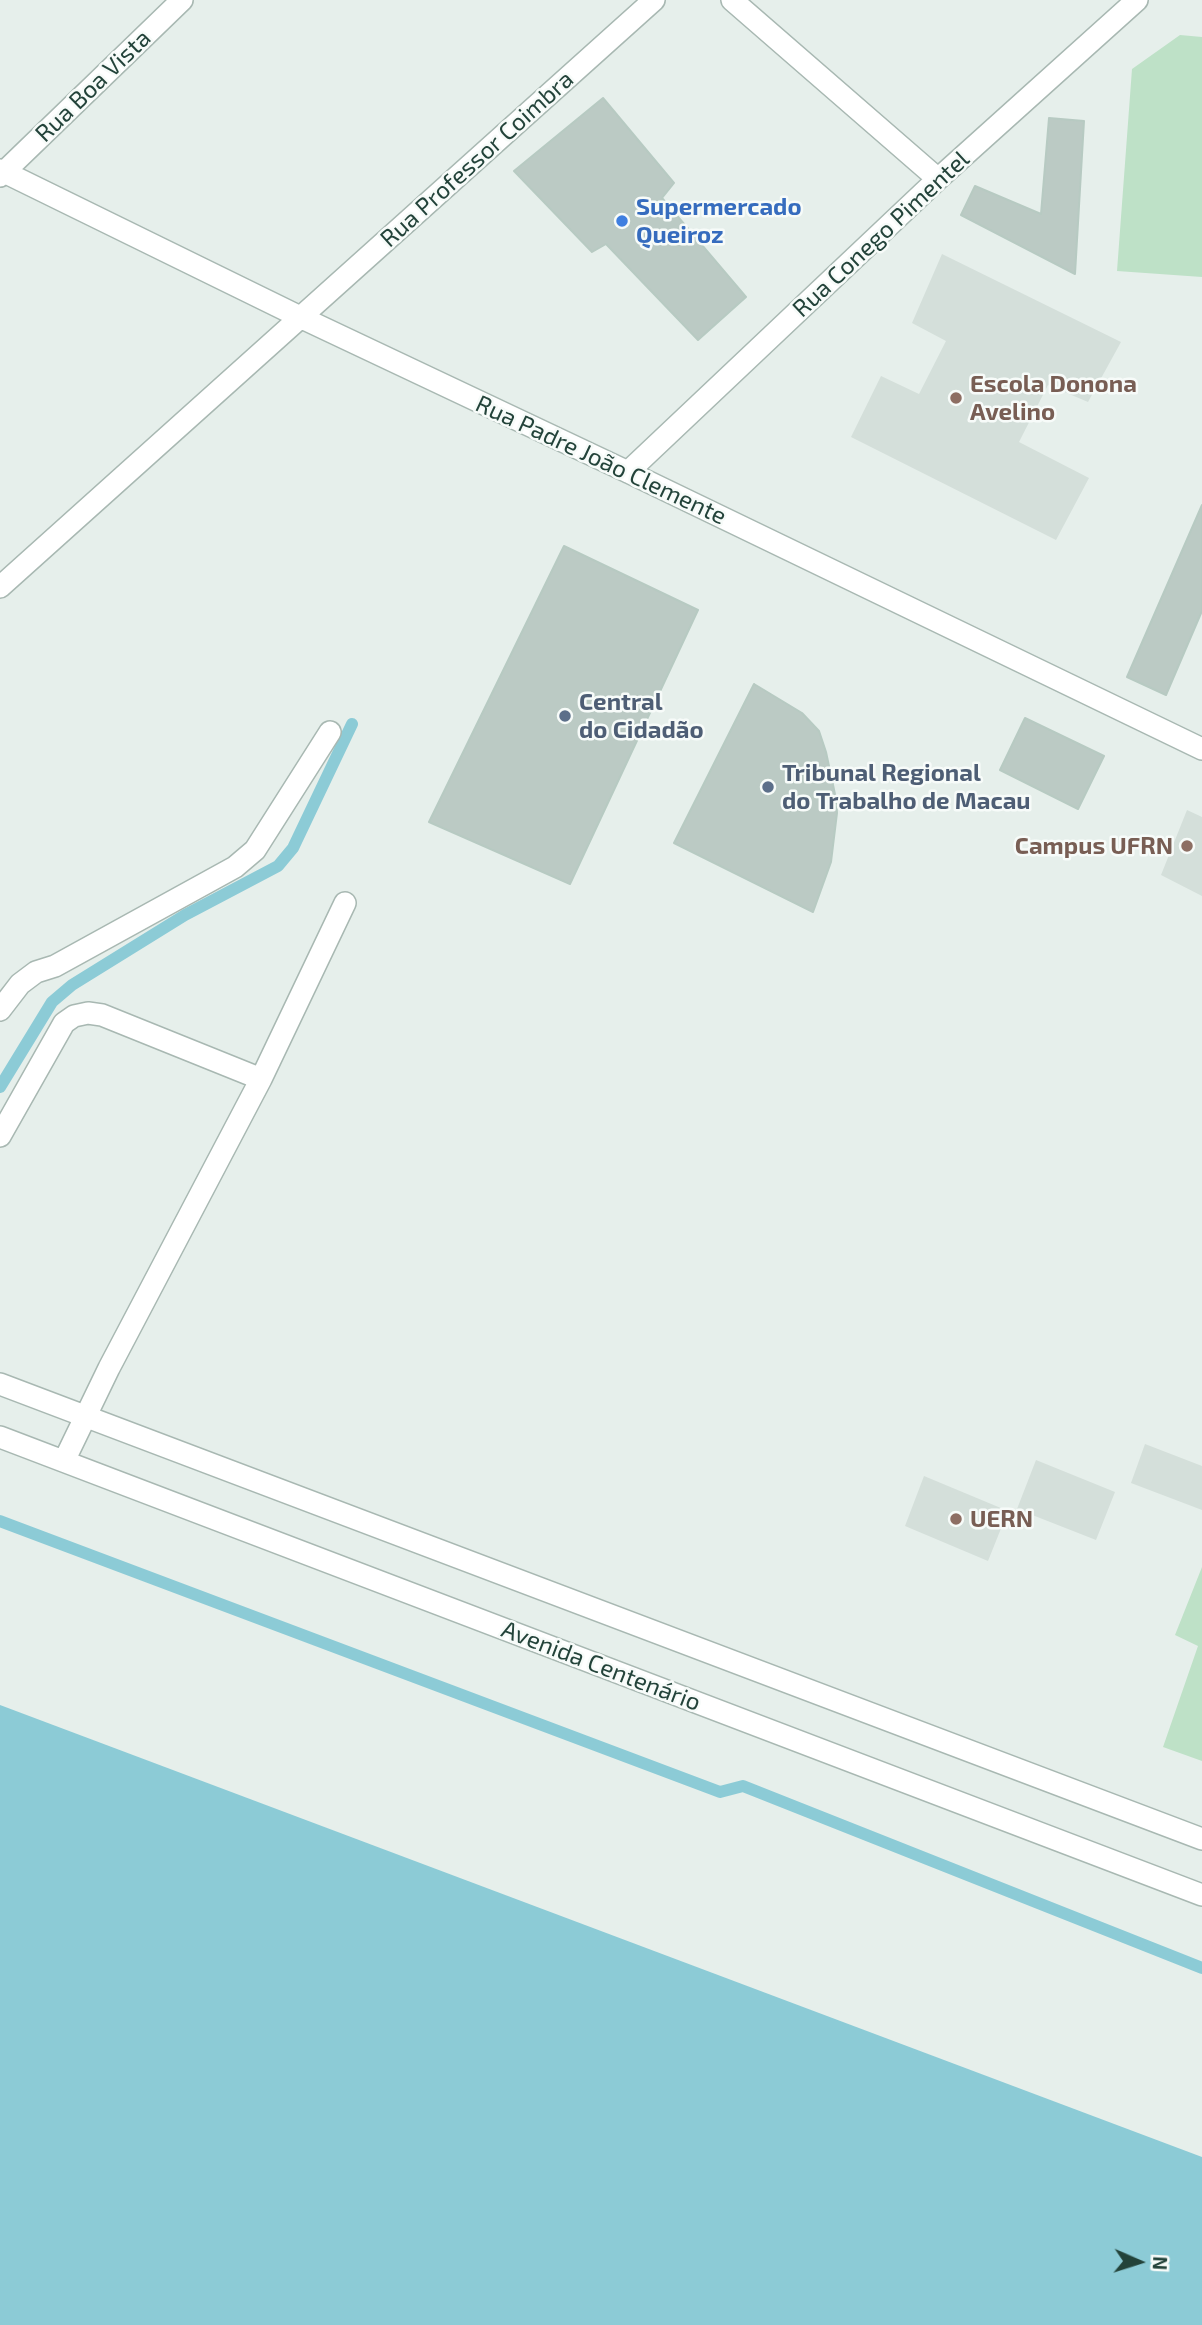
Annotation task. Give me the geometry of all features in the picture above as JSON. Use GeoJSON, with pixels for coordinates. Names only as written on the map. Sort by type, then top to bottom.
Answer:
{"type":"FeatureCollection","features":[{"type":"Feature","properties":{"kind":"street","name":"Rua Boa Vista"},"geometry":{"type":"LineString","coordinates":[[1,172],[182,0]]}},
{"type":"Feature","properties":{"kind":"street","name":"Rua Professor Coimbra"},"geometry":{"type":"LineString","coordinates":[[0,587],[654,0]]}},
{"type":"Feature","properties":{"kind":"street"},"geometry":{"type":"LineString","coordinates":[[732,0],[938,179]]}},
{"type":"Feature","properties":{"kind":"street","name":"Rua Conego Pimentel"},"geometry":{"type":"LineString","coordinates":[[628,472],[938,179],[1137,0]]}},
{"type":"Feature","properties":{"kind":"street","name":"Rua Padre João Clemente"},"geometry":{"type":"LineString","coordinates":[[1,172],[1202,749]]}},
{"type":"Feature","properties":{"kind":"street"},"geometry":{"type":"LineString","coordinates":[[0,1010],[20,984],[36,972],[55,966],[175,900],[235,866],[256,850],[330,732]]}},
{"type":"Feature","properties":{"kind":"street"},"geometry":{"type":"LineString","coordinates":[[64,1461],[261,1079],[345,903]]}},
{"type":"Feature","properties":{"kind":"street"},"geometry":{"type":"LineString","coordinates":[[0,1136],[64,1023],[74,1016],[88,1013],[102,1015],[261,1079]]}},
{"type":"Feature","properties":{"kind":"street","name":"Avenida Centenário"},"geometry":{"type":"LineString","coordinates":[[0,1384],[1202,1839]]}},
{"type":"Feature","properties":{"kind":"street","name":"Avenida Centenário"},"geometry":{"type":"LineString","coordinates":[[0,1437],[1202,1895]]}},
{"type":"Feature","properties":{"kind":"shaded area","name":"Escola Donona Avelino"},"geometry":{"type":"Polygon","coordinates":[[[942,254],[1121,342],[1088,402],[1048,385],[1019,442],[1089,478],[1056,540],[851,437],[881,376],[919,394],[946,341],[912,323],[942,254]]]}},
{"type":"Feature","properties":{"kind":"shaded area","name":"Campus UFRN"},"geometry":{"type":"Polygon","coordinates":[[[1187,810],[1202,817],[1202,896],[1161,875],[1187,810]]]}},
{"type":"Feature","properties":{"kind":"shaded area"},"geometry":{"type":"Polygon","coordinates":[[[1145,1444],[1202,1466],[1202,1510],[1131,1483],[1145,1444]]]}},
{"type":"Feature","properties":{"kind":"shaded area","name":"UERN"},"geometry":{"type":"Polygon","coordinates":[[[1036,1460],[1115,1492],[1096,1540],[1017,1509],[1036,1460]]]}},
{"type":"Feature","properties":{"kind":"shaded area","name":"UERN"},"geometry":{"type":"Polygon","coordinates":[[[924,1476],[1008,1511],[988,1561],[905,1526],[924,1476]]]}},
{"type":"Feature","properties":{"kind":"green space"},"geometry":{"type":"Polygon","coordinates":[[[1180,35],[1202,37],[1202,277],[1117,271],[1132,69],[1180,35]]]}},
{"type":"Feature","properties":{"kind":"green space"},"geometry":{"type":"Polygon","coordinates":[[[1202,1567],[1202,1761],[1163,1747],[1198,1646],[1175,1635],[1202,1567]]]}},
{"type":"Feature","properties":{"kind":"water"},"geometry":{"type":"Polygon","coordinates":[[[0,1705],[1202,2157],[1202,2325],[0,2325],[0,1705]]]}},
{"type":"Feature","properties":{"kind":"building","name":"Supermercado Queiroz"},"geometry":{"type":"Polygon","coordinates":[[[603,98],[674,183],[662,198],[746,297],[698,340],[606,244],[592,252],[514,171],[603,98]]]}},
{"type":"Feature","properties":{"kind":"building"},"geometry":{"type":"Polygon","coordinates":[[[1049,118],[1084,121],[1075,274],[961,215],[975,186],[1041,214],[1049,118]]]}},
{"type":"Feature","properties":{"kind":"building"},"geometry":{"type":"Polygon","coordinates":[[[1202,505],[1202,611],[1166,695],[1127,677],[1202,505]]]}},
{"type":"Feature","properties":{"kind":"building","name":"Central do Cidadão"},"geometry":{"type":"Polygon","coordinates":[[[564,546],[698,610],[570,884],[429,822],[564,546]]]}},
{"type":"Feature","properties":{"kind":"building","name":"Tribunal Regional do Trabalho de Macau"},"geometry":{"type":"Polygon","coordinates":[[[754,684],[802,713],[819,731],[826,752],[837,813],[831,862],[813,912],[674,843],[754,684]]]}},
{"type":"Feature","properties":{"kind":"building"},"geometry":{"type":"Polygon","coordinates":[[[1025,718],[1104,756],[1078,809],[1000,770],[1025,718]]]}},
{"type":"Feature","properties":{"kind":"waterway"},"geometry":{"type":"LineString","coordinates":[[0,1087],[52,1002],[72,985],[185,915],[278,866],[293,848],[352,724]]}},
{"type":"Feature","properties":{"kind":"waterway"},"geometry":{"type":"LineString","coordinates":[[0,1521],[720,1792],[743,1786],[1202,1968]]}},
{"type":"Feature","properties":{"kind":"place","name":"Supermercado Queiroz"},"geometry":{"type":"Point","coordinates":[622,221]}},
{"type":"Feature","properties":{"kind":"place","name":"Escola Donona Avelino"},"geometry":{"type":"Point","coordinates":[956,398]}},
{"type":"Feature","properties":{"kind":"place","name":"Central do Cidadão"},"geometry":{"type":"Point","coordinates":[565,716]}},
{"type":"Feature","properties":{"kind":"place","name":"Tribunal Regional do Trabalho de Macau"},"geometry":{"type":"Point","coordinates":[768,787]}},
{"type":"Feature","properties":{"kind":"place","name":"Campus UFRN"},"geometry":{"type":"Point","coordinates":[1187,846]}},
{"type":"Feature","properties":{"kind":"place","name":"UERN"},"geometry":{"type":"Point","coordinates":[956,1519]}}]}
